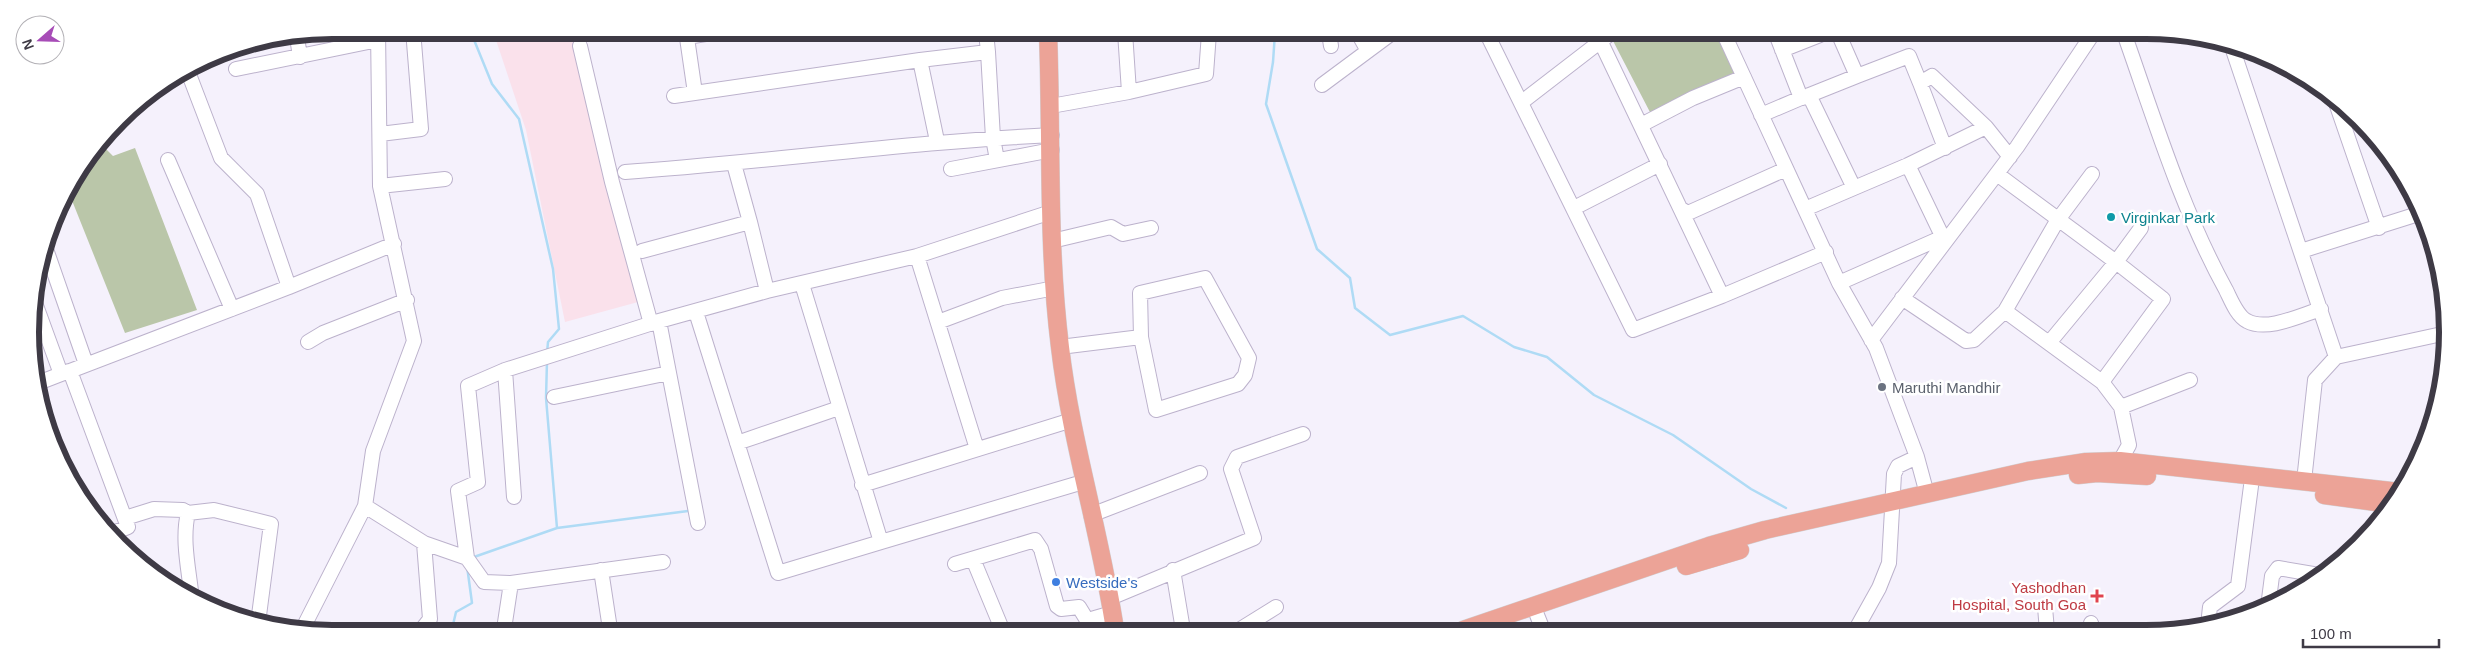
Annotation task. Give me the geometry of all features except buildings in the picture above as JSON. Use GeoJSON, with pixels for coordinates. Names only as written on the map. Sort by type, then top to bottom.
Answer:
{"type":"FeatureCollection","features":[{"type":"Feature","properties":{"kind":"main road"},"geometry":{"type":"LineString","coordinates":[[1048,39],[1052,143],[1052,241],[1060,347],[1083,482],[1112,614]]}},
{"type":"Feature","properties":{"kind":"main road"},"geometry":{"type":"LineString","coordinates":[[1522,625],[1540,622],[1755,545],[1891,508],[1927,494],[2028,471],[2086,462],[2120,461],[2392,491]]}},
{"type":"Feature","properties":{"kind":"main road"},"geometry":{"type":"LineString","coordinates":[[1478,625],[1709,546],[1765,530],[2022,484],[2097,473],[2251,486],[2384,503]]}},
{"type":"Feature","properties":{"kind":"street"},"geometry":{"type":"LineString","coordinates":[[236,69],[300,57],[364,39]]}},
{"type":"Feature","properties":{"kind":"street"},"geometry":{"type":"LineString","coordinates":[[305,624],[365,506],[373,451],[414,340],[380,186],[378,39]]}},
{"type":"Feature","properties":{"kind":"street"},"geometry":{"type":"LineString","coordinates":[[380,134],[421,129],[414,39]]}},
{"type":"Feature","properties":{"kind":"street"},"geometry":{"type":"LineString","coordinates":[[688,39],[695,93]]}},
{"type":"Feature","properties":{"kind":"street"},"geometry":{"type":"LineString","coordinates":[[987,39],[992,138],[997,160]]}},
{"type":"Feature","properties":{"kind":"street"},"geometry":{"type":"LineString","coordinates":[[1125,39],[1129,92]]}},
{"type":"Feature","properties":{"kind":"street"},"geometry":{"type":"LineString","coordinates":[[1051,106],[1129,92],[1206,74],[1208,39]]}},
{"type":"Feature","properties":{"kind":"street"},"geometry":{"type":"LineString","coordinates":[[1361,39],[1368,51]]}},
{"type":"Feature","properties":{"kind":"street"},"geometry":{"type":"LineString","coordinates":[[1322,85],[1384,39]]}},
{"type":"Feature","properties":{"kind":"street"},"geometry":{"type":"LineString","coordinates":[[1490,39],[1633,330],[1722,296],[1826,252]]}},
{"type":"Feature","properties":{"kind":"street"},"geometry":{"type":"LineString","coordinates":[[1522,102],[1599,39]]}},
{"type":"Feature","properties":{"kind":"street"},"geometry":{"type":"LineString","coordinates":[[1604,39],[1641,125],[1722,296]]}},
{"type":"Feature","properties":{"kind":"street"},"geometry":{"type":"LineString","coordinates":[[1726,39],[1826,252],[1839,284],[1871,340],[1917,457],[1927,494]]}},
{"type":"Feature","properties":{"kind":"street"},"geometry":{"type":"LineString","coordinates":[[1778,39],[1805,97],[1854,188]]}},
{"type":"Feature","properties":{"kind":"street"},"geometry":{"type":"LineString","coordinates":[[1782,50],[1810,39]]}},
{"type":"Feature","properties":{"kind":"street"},"geometry":{"type":"LineString","coordinates":[[1841,39],[1857,76]]}},
{"type":"Feature","properties":{"kind":"street"},"geometry":{"type":"LineString","coordinates":[[1871,340],[1944,240],[2010,157],[2086,39]]}},
{"type":"Feature","properties":{"kind":"street"},"geometry":{"type":"LineString","coordinates":[[2126,39],[2184,201],[2215,270],[2239,314],[2246,321],[2256,324],[2273,323],[2321,309]]}},
{"type":"Feature","properties":{"kind":"street"},"geometry":{"type":"LineString","coordinates":[[298,41],[300,57]]}},
{"type":"Feature","properties":{"kind":"street"},"geometry":{"type":"LineString","coordinates":[[580,46],[612,182],[669,373],[698,523]]}},
{"type":"Feature","properties":{"kind":"street"},"geometry":{"type":"LineString","coordinates":[[674,96],[920,60],[988,52]]}},
{"type":"Feature","properties":{"kind":"street"},"geometry":{"type":"LineString","coordinates":[[2234,52],[2336,357]]}},
{"type":"Feature","properties":{"kind":"street"},"geometry":{"type":"LineString","coordinates":[[1761,115],[1909,56],[1945,148]]}},
{"type":"Feature","properties":{"kind":"street"},"geometry":{"type":"LineString","coordinates":[[920,60],[937,141]]}},
{"type":"Feature","properties":{"kind":"street"},"geometry":{"type":"LineString","coordinates":[[189,76],[221,158],[257,194],[289,287]]}},
{"type":"Feature","properties":{"kind":"street"},"geometry":{"type":"LineString","coordinates":[[1920,83],[1932,76],[1986,127],[2010,157]]}},
{"type":"Feature","properties":{"kind":"street"},"geometry":{"type":"LineString","coordinates":[[1641,125],[1693,98],[1744,77]]}},
{"type":"Feature","properties":{"kind":"street"},"geometry":{"type":"LineString","coordinates":[[2339,112],[2379,228]]}},
{"type":"Feature","properties":{"kind":"street"},"geometry":{"type":"LineString","coordinates":[[1805,209],[1908,165],[1986,127]]}},
{"type":"Feature","properties":{"kind":"street"},"geometry":{"type":"LineString","coordinates":[[625,172],[734,164],[937,141],[992,138],[1052,143]]}},
{"type":"Feature","properties":{"kind":"street"},"geometry":{"type":"LineString","coordinates":[[950,169],[997,160],[1052,143]]}},
{"type":"Feature","properties":{"kind":"street"},"geometry":{"type":"LineString","coordinates":[[168,160],[232,309]]}},
{"type":"Feature","properties":{"kind":"street"},"geometry":{"type":"LineString","coordinates":[[734,164],[767,291]]}},
{"type":"Feature","properties":{"kind":"street"},"geometry":{"type":"LineString","coordinates":[[1574,208],[1660,164]]}},
{"type":"Feature","properties":{"kind":"street"},"geometry":{"type":"LineString","coordinates":[[1908,165],[1944,240]]}},
{"type":"Feature","properties":{"kind":"street"},"geometry":{"type":"LineString","coordinates":[[1681,209],[1688,214],[1786,169]]}},
{"type":"Feature","properties":{"kind":"street"},"geometry":{"type":"LineString","coordinates":[[1997,174],[2163,299],[2102,382]]}},
{"type":"Feature","properties":{"kind":"street"},"geometry":{"type":"LineString","coordinates":[[1902,298],[1966,341],[1974,340],[2005,311],[2058,220],[2092,174]]}},
{"type":"Feature","properties":{"kind":"street"},"geometry":{"type":"LineString","coordinates":[[380,186],[444,180]]}},
{"type":"Feature","properties":{"kind":"street"},"geometry":{"type":"LineString","coordinates":[[663,562],[511,583],[484,582],[467,558],[458,491],[478,482],[468,386],[505,370],[655,323],[767,291],[917,256],[1051,212]]}},
{"type":"Feature","properties":{"kind":"street"},"geometry":{"type":"LineString","coordinates":[[2301,251],[2379,228],[2415,215]]}},
{"type":"Feature","properties":{"kind":"street"},"geometry":{"type":"LineString","coordinates":[[642,251],[750,222]]}},
{"type":"Feature","properties":{"kind":"street"},"geometry":{"type":"LineString","coordinates":[[1052,241],[1111,227],[1123,234],[1151,228]]}},
{"type":"Feature","properties":{"kind":"street"},"geometry":{"type":"LineString","coordinates":[[2049,343],[2116,262],[2141,228]]}},
{"type":"Feature","properties":{"kind":"street"},"geometry":{"type":"LineString","coordinates":[[1839,284],[1944,240]]}},
{"type":"Feature","properties":{"kind":"street"},"geometry":{"type":"LineString","coordinates":[[43,381],[289,287],[394,244]]}},
{"type":"Feature","properties":{"kind":"street"},"geometry":{"type":"LineString","coordinates":[[917,256],[977,450]]}},
{"type":"Feature","properties":{"kind":"street"},"geometry":{"type":"LineString","coordinates":[[49,257],[86,364]]}},
{"type":"Feature","properties":{"kind":"street"},"geometry":{"type":"LineString","coordinates":[[1205,278],[1249,358],[1245,375],[1238,384],[1156,410],[1141,336],[1140,293],[1205,278]]}},
{"type":"Feature","properties":{"kind":"street"},"geometry":{"type":"LineString","coordinates":[[802,284],[881,542]]}},
{"type":"Feature","properties":{"kind":"street"},"geometry":{"type":"LineString","coordinates":[[938,322],[1002,298],[1055,288]]}},
{"type":"Feature","properties":{"kind":"street"},"geometry":{"type":"LineString","coordinates":[[308,342],[323,333],[406,300]]}},
{"type":"Feature","properties":{"kind":"street"},"geometry":{"type":"LineString","coordinates":[[2005,311],[2102,382],[2121,407],[2129,445],[2120,461]]}},
{"type":"Feature","properties":{"kind":"street"},"geometry":{"type":"LineString","coordinates":[[39,312],[66,372],[125,518],[128,527],[118,532]]}},
{"type":"Feature","properties":{"kind":"street"},"geometry":{"type":"LineString","coordinates":[[696,312],[778,573],[1083,482]]}},
{"type":"Feature","properties":{"kind":"street"},"geometry":{"type":"LineString","coordinates":[[2304,481],[2315,380],[2336,357],[2439,335]]}},
{"type":"Feature","properties":{"kind":"street"},"geometry":{"type":"LineString","coordinates":[[1060,347],[1141,336]]}},
{"type":"Feature","properties":{"kind":"street"},"geometry":{"type":"LineString","coordinates":[[505,370],[514,497]]}},
{"type":"Feature","properties":{"kind":"street"},"geometry":{"type":"LineString","coordinates":[[554,397],[669,373]]}},
{"type":"Feature","properties":{"kind":"street"},"geometry":{"type":"LineString","coordinates":[[2121,407],[2190,380]]}},
{"type":"Feature","properties":{"kind":"street"},"geometry":{"type":"LineString","coordinates":[[737,443],[839,408]]}},
{"type":"Feature","properties":{"kind":"street"},"geometry":{"type":"LineString","coordinates":[[862,485],[1072,420]]}},
{"type":"Feature","properties":{"kind":"street"},"geometry":{"type":"LineString","coordinates":[[955,564],[1035,540],[1041,549],[1058,606],[1061,609],[1079,607],[1091,625],[1112,614],[1172,570],[1254,538],[1231,469],[1238,457],[1303,434]]}},
{"type":"Feature","properties":{"kind":"street"},"geometry":{"type":"LineString","coordinates":[[1858,625],[1879,588],[1889,563],[1894,474],[1898,466],[1917,457]]}},
{"type":"Feature","properties":{"kind":"street"},"geometry":{"type":"LineString","coordinates":[[1091,515],[1200,473]]}},
{"type":"Feature","properties":{"kind":"street"},"geometry":{"type":"LineString","coordinates":[[2209,618],[2210,607],[2238,586],[2251,486]]}},
{"type":"Feature","properties":{"kind":"street"},"geometry":{"type":"LineString","coordinates":[[365,506],[424,543],[467,558]]}},
{"type":"Feature","properties":{"kind":"street"},"geometry":{"type":"LineString","coordinates":[[125,518],[154,509],[183,510],[188,513],[214,510],[271,524],[259,616]]}},
{"type":"Feature","properties":{"kind":"street"},"geometry":{"type":"LineString","coordinates":[[188,513],[186,522],[186,552],[191,589]]}},
{"type":"Feature","properties":{"kind":"street"},"geometry":{"type":"LineString","coordinates":[[424,543],[430,619],[426,625]]}},
{"type":"Feature","properties":{"kind":"street"},"geometry":{"type":"LineString","coordinates":[[973,559],[1000,625]]}},
{"type":"Feature","properties":{"kind":"street"},"geometry":{"type":"LineString","coordinates":[[2269,598],[2272,576],[2278,568],[2312,574]]}},
{"type":"Feature","properties":{"kind":"street"},"geometry":{"type":"LineString","coordinates":[[601,570],[609,625]]}},
{"type":"Feature","properties":{"kind":"street"},"geometry":{"type":"LineString","coordinates":[[1172,570],[1182,625]]}},
{"type":"Feature","properties":{"kind":"street"},"geometry":{"type":"LineString","coordinates":[[505,625],[511,583]]}},
{"type":"Feature","properties":{"kind":"street"},"geometry":{"type":"LineString","coordinates":[[1247,625],[1276,607]]}},
{"type":"Feature","properties":{"kind":"street"},"geometry":{"type":"LineString","coordinates":[[2045,607],[2046,625]]}},
{"type":"Feature","properties":{"kind":"shaded area"},"geometry":{"type":"Polygon","coordinates":[[[496,39],[585,39],[649,299],[565,322],[526,130],[496,39]]]}},
{"type":"Feature","properties":{"kind":"green space"},"geometry":{"type":"Polygon","coordinates":[[[1612,39],[1719,39],[1737,75],[1652,116],[1612,39]]]}},
{"type":"Feature","properties":{"kind":"green space"},"geometry":{"type":"Polygon","coordinates":[[[104,147],[113,156],[135,148],[197,310],[125,333],[71,198],[88,169],[104,147]]]}},
{"type":"Feature","properties":{"kind":"waterway"},"geometry":{"type":"LineString","coordinates":[[474,39],[492,84],[519,119],[553,269],[559,329],[548,342],[547,353]]}},
{"type":"Feature","properties":{"kind":"waterway"},"geometry":{"type":"LineString","coordinates":[[1275,39],[1266,104],[1317,249],[1350,278],[1355,308],[1390,335],[1463,316],[1514,347],[1547,357],[1594,395],[1673,435],[1751,489],[1786,508]]}},
{"type":"Feature","properties":{"kind":"waterway"},"geometry":{"type":"LineString","coordinates":[[547,361],[546,398],[557,528]]}},
{"type":"Feature","properties":{"kind":"waterway"},"geometry":{"type":"LineString","coordinates":[[474,557],[557,528],[688,511]]}},
{"type":"Feature","properties":{"kind":"waterway"},"geometry":{"type":"LineString","coordinates":[[453,625],[456,612],[472,603],[467,566]]}},
{"type":"Feature","properties":{"kind":"place","name":"Virginkar Park"},"geometry":{"type":"Point","coordinates":[2111,217]}},
{"type":"Feature","properties":{"kind":"place","name":"Maruthi Mandhir"},"geometry":{"type":"Point","coordinates":[1882,387]}},
{"type":"Feature","properties":{"kind":"place","name":"Westside's"},"geometry":{"type":"Point","coordinates":[1056,582]}},
{"type":"Feature","properties":{"kind":"place","name":"Yashodhan Hospital, South Goa"},"geometry":{"type":"Point","coordinates":[2097,596]}}]}
